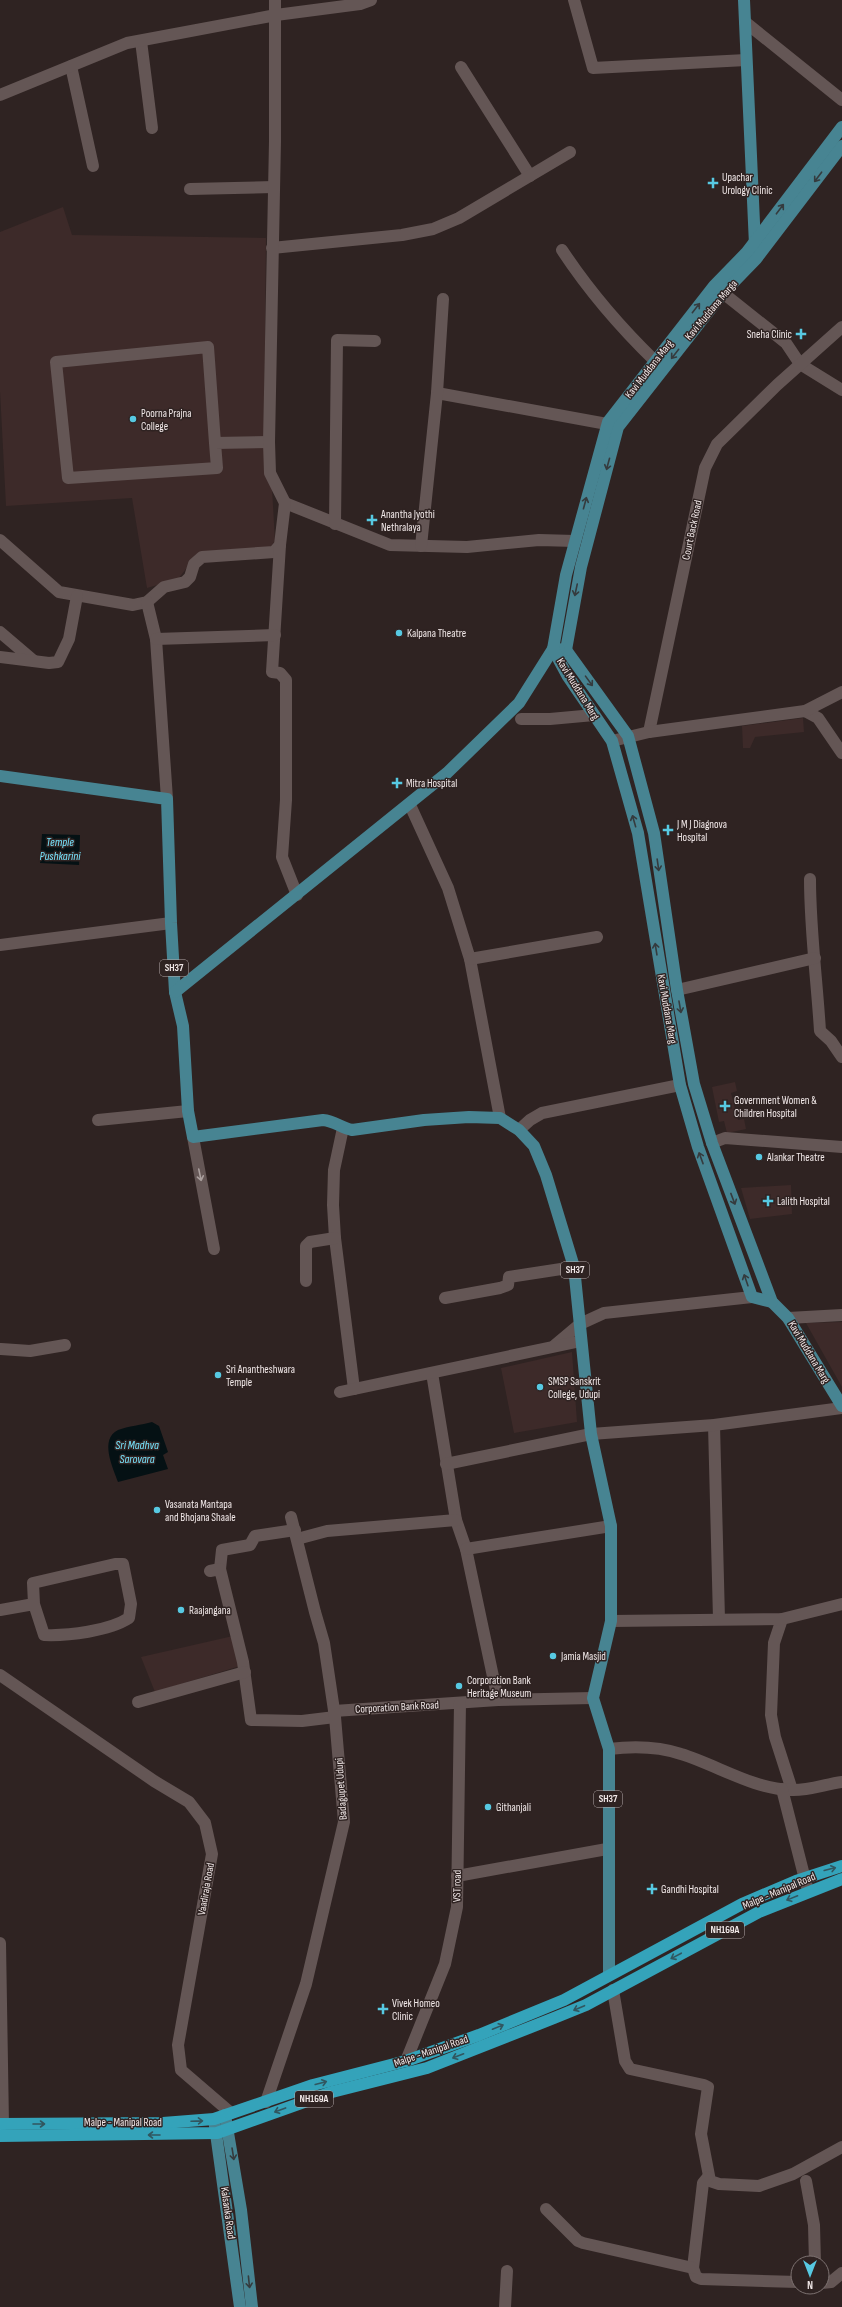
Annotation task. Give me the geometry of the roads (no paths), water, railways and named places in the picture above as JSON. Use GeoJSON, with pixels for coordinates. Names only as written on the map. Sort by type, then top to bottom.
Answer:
{"type":"FeatureCollection","features":[{"type":"Feature","properties":{"kind":"highway","name":"Malpe - Manipal Road"},"geometry":{"type":"LineString","coordinates":[[2,2124],[163,2123],[223,2116],[313,2085],[406,2061],[438,2051],[557,2002],[609,1976],[742,1904],[804,1878],[842,1866]]}},
{"type":"Feature","properties":{"kind":"highway","name":"Malpe - Manipal Road"},"geometry":{"type":"LineString","coordinates":[[0,2136],[217,2133],[332,2092],[427,2068],[554,2018],[586,2005],[759,1912],[808,1891],[842,1880]]}},
{"type":"Feature","properties":{"kind":"main road"},"geometry":{"type":"LineString","coordinates":[[744,0],[756,259]]}},
{"type":"Feature","properties":{"kind":"main road","name":"Kavi Muddana Marg"},"geometry":{"type":"LineString","coordinates":[[752,1297],[698,1147],[680,1085],[638,833],[612,741],[566,675],[553,649],[566,575],[607,424],[714,286],[755,241],[842,127]]}},
{"type":"Feature","properties":{"kind":"main road","name":"Kavi Muddana Marga"},"geometry":{"type":"LineString","coordinates":[[566,650],[580,567],[618,427],[723,294],[756,259],[842,146]]}},
{"type":"Feature","properties":{"kind":"main road"},"geometry":{"type":"LineString","coordinates":[[175,992],[410,805],[447,773],[519,703],[553,649],[566,650]]}},
{"type":"Feature","properties":{"kind":"main road","name":"Kavi Muddana Marg"},"geometry":{"type":"LineString","coordinates":[[566,650],[628,736],[654,832],[677,990],[694,1084],[712,1143],[772,1302],[788,1318],[842,1407]]}},
{"type":"Feature","properties":{"kind":"main road"},"geometry":{"type":"LineString","coordinates":[[0,776],[167,799]]}},
{"type":"Feature","properties":{"kind":"main road","name":"SH37"},"geometry":{"type":"LineString","coordinates":[[167,799],[175,992],[183,1026],[188,1111],[193,1137]]}},
{"type":"Feature","properties":{"kind":"main road"},"geometry":{"type":"LineString","coordinates":[[193,1137],[323,1120],[333,1121],[343,1128],[352,1130],[424,1120],[469,1117],[500,1118]]}},
{"type":"Feature","properties":{"kind":"main road","name":"SH37"},"geometry":{"type":"LineString","coordinates":[[500,1118],[519,1130],[534,1146],[546,1175],[574,1267],[591,1434],[611,1526],[611,1621],[593,1698],[608,1749],[607,1849]]}},
{"type":"Feature","properties":{"kind":"main road"},"geometry":{"type":"LineString","coordinates":[[752,1297],[772,1302]]}},
{"type":"Feature","properties":{"kind":"main road"},"geometry":{"type":"LineString","coordinates":[[607,1849],[609,1976]]}},
{"type":"Feature","properties":{"kind":"main road"},"geometry":{"type":"LineString","coordinates":[[223,2116],[229,2129],[241,2210],[252,2307]]}},
{"type":"Feature","properties":{"kind":"main road","name":"Kalsanka Road"},"geometry":{"type":"LineString","coordinates":[[223,2116],[217,2133],[240,2307]]}},
{"type":"Feature","properties":{"kind":"street"},"geometry":{"type":"LineString","coordinates":[[275,0],[274,187],[269,442],[270,472],[285,503],[280,545],[272,672],[280,673],[286,680],[286,800],[282,857],[297,895]]}},
{"type":"Feature","properties":{"kind":"street"},"geometry":{"type":"LineString","coordinates":[[0,95],[127,43],[276,15],[360,4],[371,0]]}},
{"type":"Feature","properties":{"kind":"street"},"geometry":{"type":"LineString","coordinates":[[574,0],[594,68],[746,60]]}},
{"type":"Feature","properties":{"kind":"street"},"geometry":{"type":"LineString","coordinates":[[745,22],[842,100]]}},
{"type":"Feature","properties":{"kind":"street"},"geometry":{"type":"LineString","coordinates":[[141,41],[152,128]]}},
{"type":"Feature","properties":{"kind":"street"},"geometry":{"type":"LineString","coordinates":[[71,66],[93,166]]}},
{"type":"Feature","properties":{"kind":"street"},"geometry":{"type":"LineString","coordinates":[[461,67],[530,176]]}},
{"type":"Feature","properties":{"kind":"street"},"geometry":{"type":"LineString","coordinates":[[272,248],[402,235],[433,229],[459,218],[570,152]]}},
{"type":"Feature","properties":{"kind":"street"},"geometry":{"type":"LineString","coordinates":[[190,189],[274,187]]}},
{"type":"Feature","properties":{"kind":"street"},"geometry":{"type":"LineString","coordinates":[[562,250],[595,297],[624,331],[655,361]]}},
{"type":"Feature","properties":{"kind":"street"},"geometry":{"type":"LineString","coordinates":[[723,294],[786,343],[800,364],[842,390]]}},
{"type":"Feature","properties":{"kind":"street"},"geometry":{"type":"LineString","coordinates":[[421,546],[437,393],[443,300]]}},
{"type":"Feature","properties":{"kind":"street","name":"Court Back Road"},"geometry":{"type":"LineString","coordinates":[[649,732],[705,468],[717,444],[800,364],[842,327]]}},
{"type":"Feature","properties":{"kind":"street"},"geometry":{"type":"LineString","coordinates":[[335,524],[337,340],[375,341]]}},
{"type":"Feature","properties":{"kind":"street"},"geometry":{"type":"LineString","coordinates":[[208,347],[215,443],[217,468],[68,478],[56,362],[208,347]]}},
{"type":"Feature","properties":{"kind":"street"},"geometry":{"type":"LineString","coordinates":[[437,393],[607,424]]}},
{"type":"Feature","properties":{"kind":"street"},"geometry":{"type":"LineString","coordinates":[[215,443],[269,442]]}},
{"type":"Feature","properties":{"kind":"street"},"geometry":{"type":"LineString","coordinates":[[285,503],[390,545],[467,547],[539,540],[575,540]]}},
{"type":"Feature","properties":{"kind":"street"},"geometry":{"type":"LineString","coordinates":[[0,540],[52,588],[59,592],[133,605],[147,602],[164,587],[185,582],[190,577],[194,564],[202,557],[263,554],[274,552],[280,545]]}},
{"type":"Feature","properties":{"kind":"street"},"geometry":{"type":"LineString","coordinates":[[0,657],[49,663],[58,662],[62,657],[69,639],[77,596]]}},
{"type":"Feature","properties":{"kind":"street"},"geometry":{"type":"LineString","coordinates":[[147,602],[156,640],[167,799]]}},
{"type":"Feature","properties":{"kind":"street"},"geometry":{"type":"LineString","coordinates":[[0,632],[34,661]]}},
{"type":"Feature","properties":{"kind":"street"},"geometry":{"type":"LineString","coordinates":[[156,640],[275,635]]}},
{"type":"Feature","properties":{"kind":"street"},"geometry":{"type":"LineString","coordinates":[[612,741],[649,732],[805,711],[842,692]]}},
{"type":"Feature","properties":{"kind":"street"},"geometry":{"type":"LineString","coordinates":[[805,711],[818,718],[842,753]]}},
{"type":"Feature","properties":{"kind":"street"},"geometry":{"type":"LineString","coordinates":[[522,719],[550,719],[594,715]]}},
{"type":"Feature","properties":{"kind":"street"},"geometry":{"type":"LineString","coordinates":[[410,805],[448,888],[470,959],[500,1118]]}},
{"type":"Feature","properties":{"kind":"street"},"geometry":{"type":"LineString","coordinates":[[810,880],[810,915],[815,958],[820,1031],[831,1041],[842,1057]]}},
{"type":"Feature","properties":{"kind":"street"},"geometry":{"type":"LineString","coordinates":[[0,945],[171,923]]}},
{"type":"Feature","properties":{"kind":"street"},"geometry":{"type":"LineString","coordinates":[[470,959],[597,937]]}},
{"type":"Feature","properties":{"kind":"street"},"geometry":{"type":"LineString","coordinates":[[677,990],[815,958]]}},
{"type":"Feature","properties":{"kind":"street"},"geometry":{"type":"LineString","coordinates":[[519,1130],[530,1120],[542,1113],[680,1085]]}},
{"type":"Feature","properties":{"kind":"street"},"geometry":{"type":"LineString","coordinates":[[98,1120],[188,1111]]}},
{"type":"Feature","properties":{"kind":"street"},"geometry":{"type":"LineString","coordinates":[[343,1128],[334,1170],[335,1238],[354,1389]]}},
{"type":"Feature","properties":{"kind":"street"},"geometry":{"type":"LineString","coordinates":[[193,1137],[214,1249]]}},
{"type":"Feature","properties":{"kind":"street"},"geometry":{"type":"LineString","coordinates":[[712,1143],[725,1138],[842,1147]]}},
{"type":"Feature","properties":{"kind":"street"},"geometry":{"type":"LineString","coordinates":[[306,1281],[306,1246],[310,1242],[335,1238]]}},
{"type":"Feature","properties":{"kind":"street"},"geometry":{"type":"LineString","coordinates":[[445,1298],[500,1288],[508,1285],[509,1278],[574,1267]]}},
{"type":"Feature","properties":{"kind":"street"},"geometry":{"type":"LineString","coordinates":[[552,1348],[580,1324],[604,1313],[752,1297]]}},
{"type":"Feature","properties":{"kind":"street"},"geometry":{"type":"LineString","coordinates":[[788,1318],[842,1315]]}},
{"type":"Feature","properties":{"kind":"street"},"geometry":{"type":"LineString","coordinates":[[340,1392],[582,1341]]}},
{"type":"Feature","properties":{"kind":"street"},"geometry":{"type":"LineString","coordinates":[[0,1349],[30,1351],[65,1345]]}},
{"type":"Feature","properties":{"kind":"street"},"geometry":{"type":"LineString","coordinates":[[432,1373],[456,1520],[466,1549],[498,1700]]}},
{"type":"Feature","properties":{"kind":"street"},"geometry":{"type":"LineString","coordinates":[[446,1464],[591,1434],[714,1425],[842,1407]]}},
{"type":"Feature","properties":{"kind":"street"},"geometry":{"type":"LineString","coordinates":[[714,1425],[719,1619]]}},
{"type":"Feature","properties":{"kind":"street","name":"Badagupet Udupi"},"geometry":{"type":"LineString","coordinates":[[266,2102],[306,1984],[344,1822],[334,1714],[324,1643],[291,1517]]}},
{"type":"Feature","properties":{"kind":"street"},"geometry":{"type":"LineString","coordinates":[[138,1702],[245,1672],[215,1570],[222,1550],[250,1544],[255,1536],[296,1534],[456,1520]]}},
{"type":"Feature","properties":{"kind":"street"},"geometry":{"type":"LineString","coordinates":[[466,1549],[611,1526]]}},
{"type":"Feature","properties":{"kind":"street"},"geometry":{"type":"LineString","coordinates":[[115,1564],[123,1564],[131,1604],[129,1618],[120,1623],[64,1636],[44,1635],[34,1604],[33,1583],[115,1564]]}},
{"type":"Feature","properties":{"kind":"street"},"geometry":{"type":"LineString","coordinates":[[0,1610],[34,1604]]}},
{"type":"Feature","properties":{"kind":"street"},"geometry":{"type":"LineString","coordinates":[[611,1621],[782,1619],[842,1604]]}},
{"type":"Feature","properties":{"kind":"street"},"geometry":{"type":"LineString","coordinates":[[782,1619],[774,1643],[771,1715],[804,1878],[808,1891]]}},
{"type":"Feature","properties":{"kind":"street","name":"Corporation Bank Road"},"geometry":{"type":"LineString","coordinates":[[245,1672],[251,1720],[302,1721],[334,1714],[498,1700],[593,1698]]}},
{"type":"Feature","properties":{"kind":"street","name":"Vaadiraja Road"},"geometry":{"type":"LineString","coordinates":[[0,1675],[154,1781],[189,1802],[205,1823],[212,1854],[178,2045],[181,2070],[223,2116]]}},
{"type":"Feature","properties":{"kind":"street","name":"VST road"},"geometry":{"type":"LineString","coordinates":[[406,2061],[445,1964],[457,1907],[460,1704]]}},
{"type":"Feature","properties":{"kind":"street"},"geometry":{"type":"LineString","coordinates":[[608,1749],[636,1746],[680,1753],[766,1787],[787,1790],[842,1782]]}},
{"type":"Feature","properties":{"kind":"street"},"geometry":{"type":"LineString","coordinates":[[458,1876],[607,1849]]}},
{"type":"Feature","properties":{"kind":"street"},"geometry":{"type":"LineString","coordinates":[[0,1943],[2,2124]]}},
{"type":"Feature","properties":{"kind":"street"},"geometry":{"type":"LineString","coordinates":[[613,1990],[625,2061],[630,2069],[708,2087],[709,2091],[701,2134],[708,2177],[710,2181],[719,2184],[759,2186],[793,2174],[842,2147]]}},
{"type":"Feature","properties":{"kind":"street"},"geometry":{"type":"LineString","coordinates":[[708,2177],[703,2183],[693,2268],[696,2277],[701,2279],[790,2282]]}},
{"type":"Feature","properties":{"kind":"street"},"geometry":{"type":"LineString","coordinates":[[806,2181],[814,2225],[815,2255]]}},
{"type":"Feature","properties":{"kind":"street"},"geometry":{"type":"LineString","coordinates":[[546,2209],[578,2241],[693,2268]]}},
{"type":"Feature","properties":{"kind":"street"},"geometry":{"type":"LineString","coordinates":[[505,2307],[507,2271]]}},
{"type":"Feature","properties":{"kind":"street"},"geometry":{"type":"LineString","coordinates":[[830,2282],[842,2273]]}},
{"type":"Feature","properties":{"kind":"water","name":"Temple Pushkarini"},"geometry":{"type":"Polygon","coordinates":[[[42,834],[80,835],[79,865],[40,863],[42,834]]]}},
{"type":"Feature","properties":{"kind":"water","name":"Sri Madhva Sarovara"},"geometry":{"type":"Polygon","coordinates":[[[152,1422],[159,1426],[168,1452],[163,1455],[168,1469],[118,1482],[111,1462],[108,1447],[112,1434],[118,1430],[152,1422]]]}},
{"type":"Feature","properties":{"kind":"place","name":"Upachar Urology Clinic"},"geometry":{"type":"Point","coordinates":[713,183]}},
{"type":"Feature","properties":{"kind":"place","name":"Sneha Clinic"},"geometry":{"type":"Point","coordinates":[801,334]}},
{"type":"Feature","properties":{"kind":"place","name":"Poorna Prajna College"},"geometry":{"type":"Point","coordinates":[133,419]}},
{"type":"Feature","properties":{"kind":"place","name":"Anantha Jyothi Nethralaya"},"geometry":{"type":"Point","coordinates":[372,520]}},
{"type":"Feature","properties":{"kind":"place","name":"Kalpana Theatre"},"geometry":{"type":"Point","coordinates":[399,633]}},
{"type":"Feature","properties":{"kind":"place","name":"Mitra Hospital"},"geometry":{"type":"Point","coordinates":[397,783]}},
{"type":"Feature","properties":{"kind":"place","name":"J M J Diagnova Hospital"},"geometry":{"type":"Point","coordinates":[668,830]}},
{"type":"Feature","properties":{"kind":"place","name":"Government Women & Children Hospital"},"geometry":{"type":"Point","coordinates":[725,1106]}},
{"type":"Feature","properties":{"kind":"place","name":"Alankar Theatre"},"geometry":{"type":"Point","coordinates":[759,1157]}},
{"type":"Feature","properties":{"kind":"place","name":"Lalith Hospital"},"geometry":{"type":"Point","coordinates":[768,1201]}},
{"type":"Feature","properties":{"kind":"place","name":"Sri Anantheshwara Temple"},"geometry":{"type":"Point","coordinates":[218,1375]}},
{"type":"Feature","properties":{"kind":"place","name":"SMSP Sanskrit College, Udupi"},"geometry":{"type":"Point","coordinates":[540,1387]}},
{"type":"Feature","properties":{"kind":"place","name":"Vasanata Mantapa and Bhojana Shaale"},"geometry":{"type":"Point","coordinates":[157,1510]}},
{"type":"Feature","properties":{"kind":"place","name":"Raajangana"},"geometry":{"type":"Point","coordinates":[181,1610]}},
{"type":"Feature","properties":{"kind":"place","name":"Jamia Masjid"},"geometry":{"type":"Point","coordinates":[553,1656]}},
{"type":"Feature","properties":{"kind":"place","name":"Corporation Bank Heritage Museum"},"geometry":{"type":"Point","coordinates":[459,1686]}},
{"type":"Feature","properties":{"kind":"place","name":"Githanjali"},"geometry":{"type":"Point","coordinates":[488,1807]}},
{"type":"Feature","properties":{"kind":"place","name":"Gandhi Hospital"},"geometry":{"type":"Point","coordinates":[652,1889]}},
{"type":"Feature","properties":{"kind":"place","name":"Vivek Homeo Clinic"},"geometry":{"type":"Point","coordinates":[383,2009]}}]}
